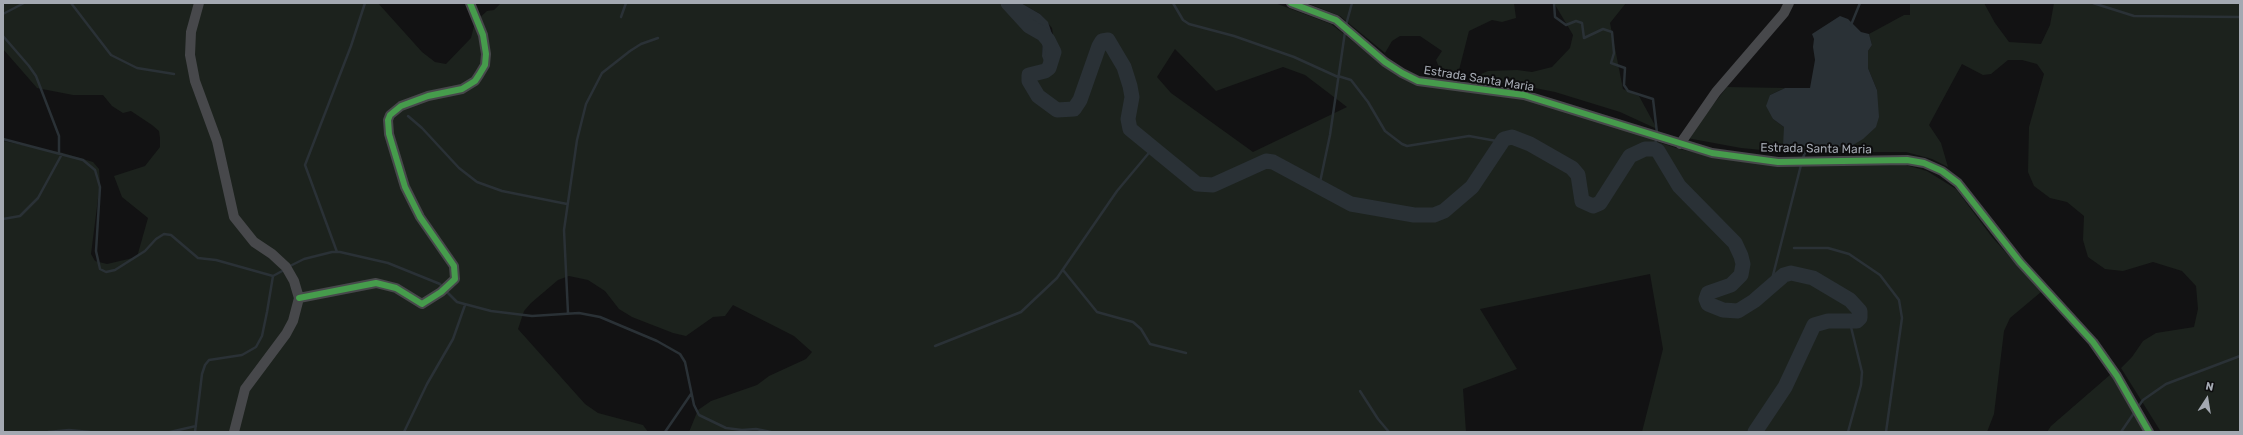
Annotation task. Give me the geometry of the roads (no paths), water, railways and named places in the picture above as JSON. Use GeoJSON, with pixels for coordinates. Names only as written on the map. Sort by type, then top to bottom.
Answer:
{"type":"FeatureCollection","features":[{"type":"Feature","properties":{"kind":"street"},"geometry":{"type":"LineString","coordinates":[[200,3],[191,32],[190,55],[196,81],[217,141],[234,217],[254,242],[272,254],[286,267],[294,281],[298,298],[293,321],[286,334],[245,389],[234,432]]}},
{"type":"Feature","properties":{"kind":"street"},"geometry":{"type":"LineString","coordinates":[[298,298],[376,283],[396,288],[422,304],[441,292],[455,279],[454,266],[420,217],[405,187],[389,134],[388,120],[390,115],[401,106],[428,96],[462,89],[474,81],[479,75],[485,64],[486,54],[483,35],[470,3]]}},
{"type":"Feature","properties":{"kind":"street","name":"Estrada Santa Maria"},"geometry":{"type":"LineString","coordinates":[[1291,3],[1336,20],[1385,62],[1402,74],[1418,81],[1524,95],[1712,153],[1778,162],[1907,160],[1924,163],[1942,171],[1958,183],[2020,262],[2093,342],[2117,376],[2149,432]]}},
{"type":"Feature","properties":{"kind":"street"},"geometry":{"type":"LineString","coordinates":[[1680,144],[1716,92],[1784,13],[1789,3]]}},
{"type":"Feature","properties":{"kind":"waterway"},"geometry":{"type":"LineString","coordinates":[[3,14],[24,3]]}},
{"type":"Feature","properties":{"kind":"waterway"},"geometry":{"type":"LineString","coordinates":[[71,3],[111,55],[137,68],[174,74]]}},
{"type":"Feature","properties":{"kind":"waterway"},"geometry":{"type":"LineString","coordinates":[[337,252],[305,165],[351,46],[365,3]]}},
{"type":"Feature","properties":{"kind":"waterway"},"geometry":{"type":"LineString","coordinates":[[621,17],[626,3]]}},
{"type":"Feature","properties":{"kind":"waterway"},"geometry":{"type":"LineString","coordinates":[[1008,3],[1029,26],[1043,34],[1054,52],[1049,68],[1045,71],[1029,75],[1029,81],[1038,96],[1057,110],[1074,109],[1080,100],[1099,46],[1102,41],[1108,40],[1124,67],[1130,86],[1132,97],[1128,119],[1130,129],[1197,184],[1213,185],[1266,161],[1273,162],[1351,204],[1414,215],[1434,215],[1444,211],[1472,187],[1504,139],[1512,137],[1530,144],[1572,168],[1578,175],[1582,201],[1593,206],[1600,203],[1630,156],[1645,149],[1654,149],[1658,151],[1679,186],[1735,243],[1741,256],[1743,264],[1741,275],[1731,285],[1708,293],[1706,299],[1708,304],[1723,310],[1738,311],[1754,301],[1784,275],[1791,273],[1813,278],[1850,300],[1860,311],[1860,318],[1857,321],[1828,321],[1814,325],[1785,387],[1755,432]]}},
{"type":"Feature","properties":{"kind":"waterway"},"geometry":{"type":"LineString","coordinates":[[1173,3],[1183,20],[1189,24],[1234,36],[1294,57],[1338,77]]}},
{"type":"Feature","properties":{"kind":"waterway"},"geometry":{"type":"LineString","coordinates":[[1346,25],[1352,3]]}},
{"type":"Feature","properties":{"kind":"waterway"},"geometry":{"type":"LineString","coordinates":[[1554,3],[1555,17],[1566,25],[1576,21],[1582,23],[1584,38],[1603,29],[1612,32],[1614,53],[1611,63],[1625,68],[1624,85],[1628,91],[1653,99],[1657,133]]}},
{"type":"Feature","properties":{"kind":"waterway"},"geometry":{"type":"LineString","coordinates":[[1851,25],[1860,3]]}},
{"type":"Feature","properties":{"kind":"waterway"},"geometry":{"type":"LineString","coordinates":[[2093,3],[2134,16],[2240,17]]}},
{"type":"Feature","properties":{"kind":"waterway"},"geometry":{"type":"LineString","coordinates":[[1319,187],[1330,135],[1345,32]]}},
{"type":"Feature","properties":{"kind":"waterway"},"geometry":{"type":"LineString","coordinates":[[3,36],[36,76],[59,136],[59,153]]}},
{"type":"Feature","properties":{"kind":"waterway"},"geometry":{"type":"LineString","coordinates":[[568,313],[564,230],[577,140],[586,104],[602,73],[641,44],[658,38]]}},
{"type":"Feature","properties":{"kind":"waterway"},"geometry":{"type":"LineString","coordinates":[[1338,76],[1351,80],[1368,102],[1385,131],[1402,144],[1407,146],[1469,136],[1502,142]]}},
{"type":"Feature","properties":{"kind":"waterway"},"geometry":{"type":"LineString","coordinates":[[408,116],[422,128],[459,168],[477,182],[502,191],[567,204]]}},
{"type":"Feature","properties":{"kind":"waterway"},"geometry":{"type":"LineString","coordinates":[[1655,150],[1656,138]]}},
{"type":"Feature","properties":{"kind":"waterway"},"geometry":{"type":"LineString","coordinates":[[3,139],[83,160],[95,170],[100,187],[96,251],[100,269],[106,272],[115,270],[145,251],[156,239],[164,234],[171,235],[198,258],[216,260],[273,276],[284,270]]}},
{"type":"Feature","properties":{"kind":"waterway"},"geometry":{"type":"LineString","coordinates":[[1803,158],[1808,144]]}},
{"type":"Feature","properties":{"kind":"waterway"},"geometry":{"type":"LineString","coordinates":[[935,346],[1021,312],[1057,278],[1117,191],[1153,148]]}},
{"type":"Feature","properties":{"kind":"waterway"},"geometry":{"type":"LineString","coordinates":[[3,219],[20,216],[38,198],[62,154]]}},
{"type":"Feature","properties":{"kind":"waterway"},"geometry":{"type":"LineString","coordinates":[[1770,287],[1801,165]]}},
{"type":"Feature","properties":{"kind":"waterway"},"geometry":{"type":"LineString","coordinates":[[1794,248],[1828,248],[1849,254],[1880,275],[1899,300],[1902,318],[1886,432]]}},
{"type":"Feature","properties":{"kind":"waterway"},"geometry":{"type":"LineString","coordinates":[[288,267],[304,259],[332,252],[340,252],[388,263],[440,284],[443,288]]}},
{"type":"Feature","properties":{"kind":"waterway"},"geometry":{"type":"LineString","coordinates":[[1063,270],[1097,312],[1133,322],[1141,329],[1150,344],[1186,353]]}},
{"type":"Feature","properties":{"kind":"waterway"},"geometry":{"type":"LineString","coordinates":[[195,432],[202,374],[205,365],[209,360],[242,355],[256,347],[262,336],[273,276]]}},
{"type":"Feature","properties":{"kind":"waterway"},"geometry":{"type":"LineString","coordinates":[[446,291],[457,302],[491,311],[532,316],[579,313],[600,317],[657,341],[680,354],[685,362],[694,405],[699,415],[726,428],[742,430],[756,429],[771,432]]}},
{"type":"Feature","properties":{"kind":"waterway"},"geometry":{"type":"LineString","coordinates":[[404,432],[427,384],[453,339],[465,305]]}},
{"type":"Feature","properties":{"kind":"waterway"},"geometry":{"type":"LineString","coordinates":[[1846,322],[1851,327],[1862,372],[1861,385],[1848,432]]}},
{"type":"Feature","properties":{"kind":"waterway"},"geometry":{"type":"LineString","coordinates":[[2138,407],[2143,400],[2166,384],[2240,356]]}},
{"type":"Feature","properties":{"kind":"waterway"},"geometry":{"type":"LineString","coordinates":[[1360,391],[1378,419],[1389,432]]}},
{"type":"Feature","properties":{"kind":"waterway"},"geometry":{"type":"LineString","coordinates":[[665,432],[691,394]]}},
{"type":"Feature","properties":{"kind":"waterway"},"geometry":{"type":"LineString","coordinates":[[2121,432],[2134,413]]}},
{"type":"Feature","properties":{"kind":"waterway"},"geometry":{"type":"LineString","coordinates":[[170,432],[196,426]]}},
{"type":"Feature","properties":{"kind":"waterway"},"geometry":{"type":"LineString","coordinates":[[48,432],[69,430],[90,432]]}}]}
